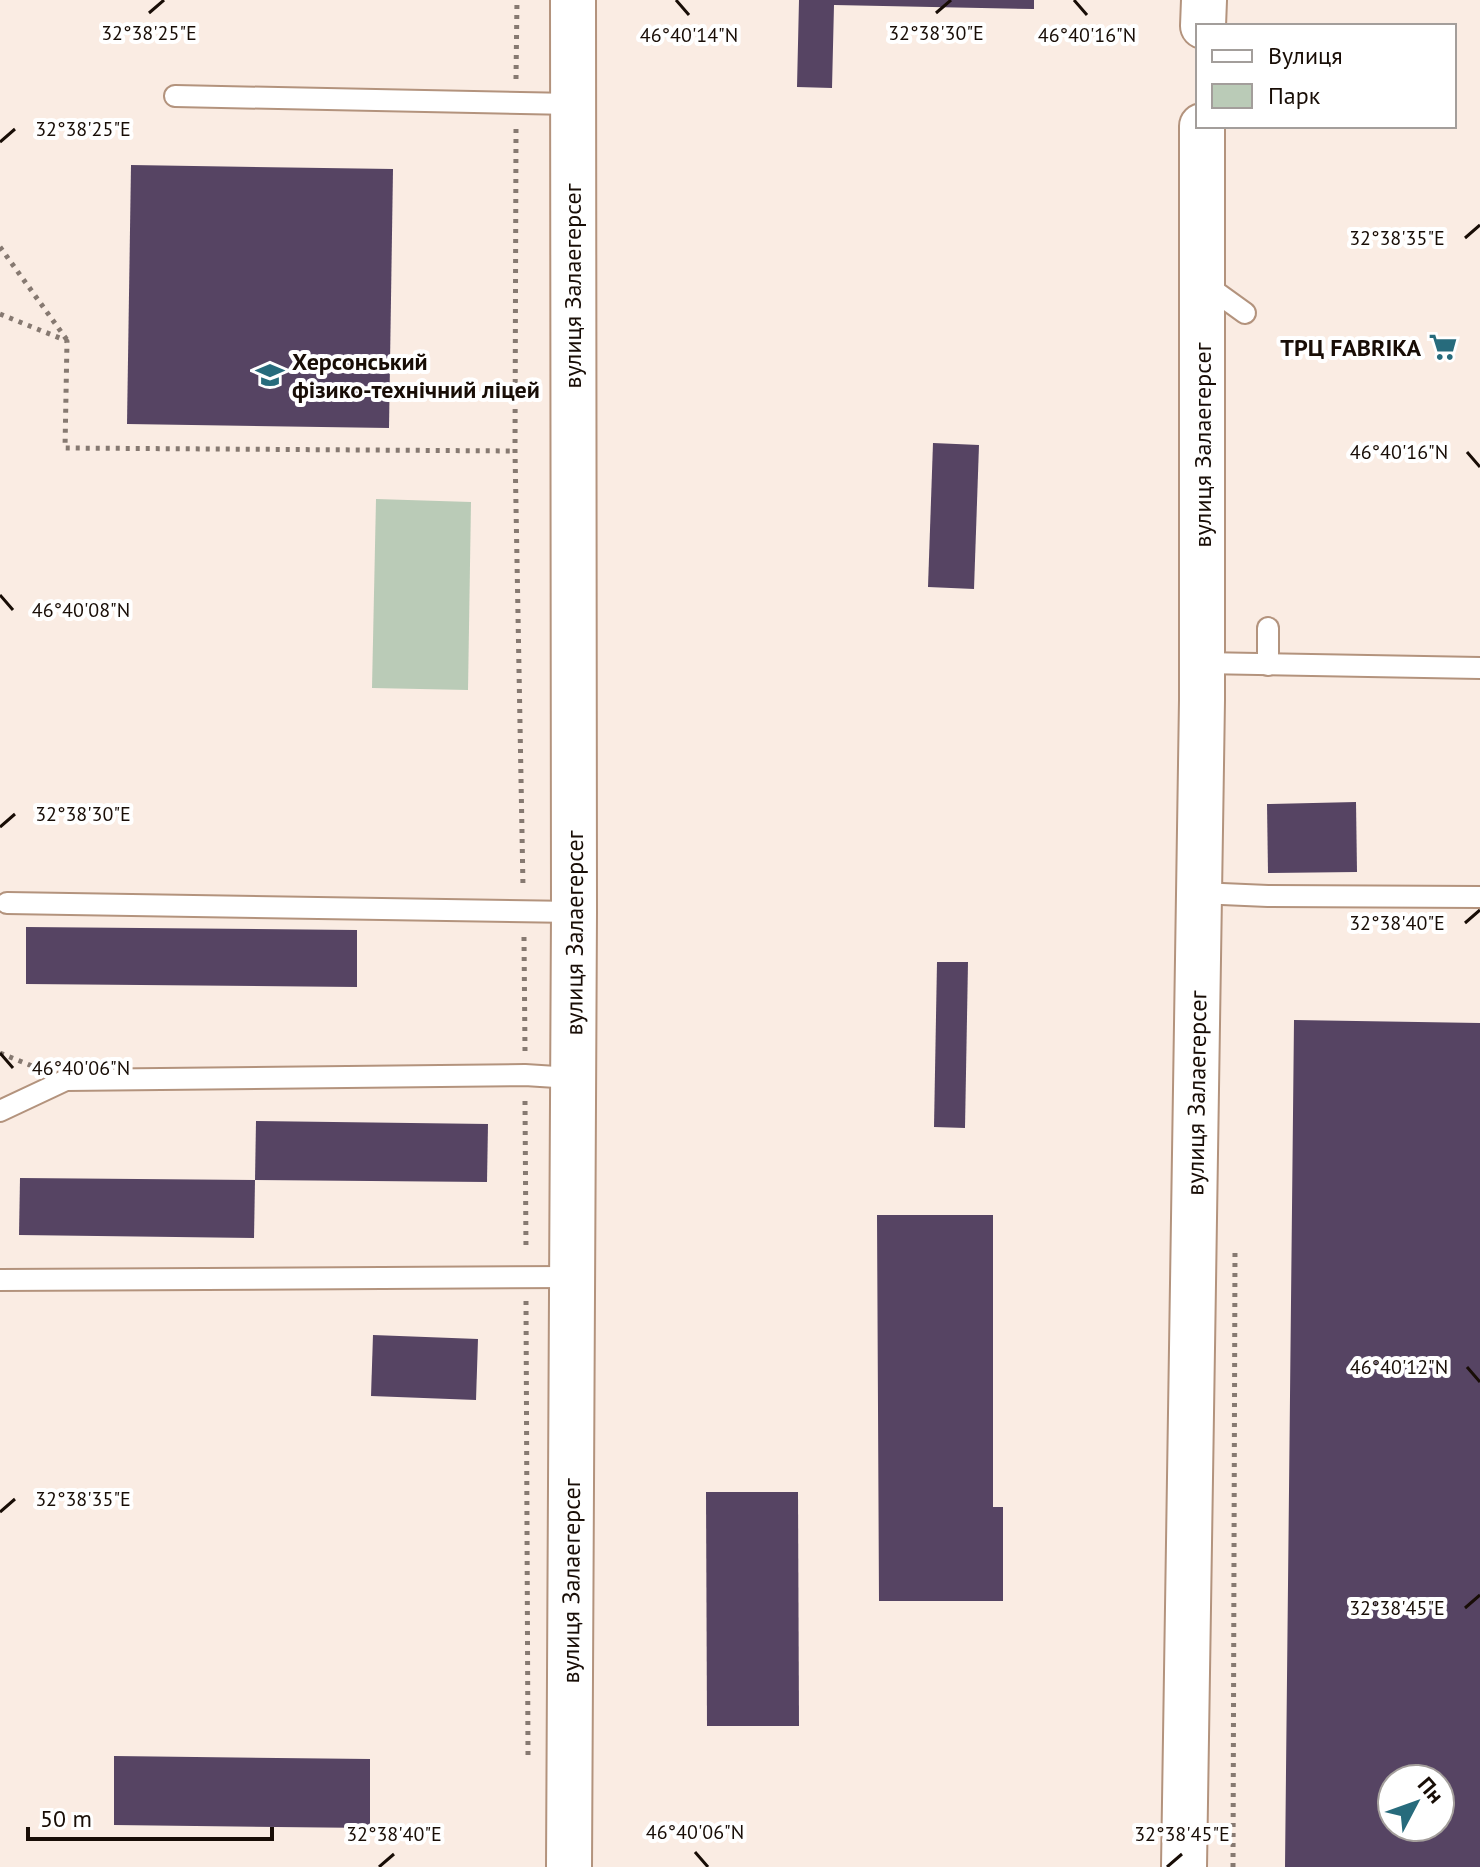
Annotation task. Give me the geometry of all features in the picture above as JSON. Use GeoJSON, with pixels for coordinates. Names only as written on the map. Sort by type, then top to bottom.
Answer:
{"type":"FeatureCollection","features":[{"type":"Feature","properties":{"kind":"main road","name":"вулиця Залаегерсег"},"geometry":{"type":"LineString","coordinates":[[569,1867],[574,912],[573,0]]}},
{"type":"Feature","properties":{"kind":"main road"},"geometry":{"type":"LineString","coordinates":[[1203,24],[1204,0]]}},
{"type":"Feature","properties":{"kind":"main road","name":"вулиця Залаегерсег"},"geometry":{"type":"LineString","coordinates":[[1184,1867],[1202,663],[1202,128]]}},
{"type":"Feature","properties":{"kind":"lane"},"geometry":{"type":"LineString","coordinates":[[175,96],[572,104]]}},
{"type":"Feature","properties":{"kind":"lane"},"geometry":{"type":"LineString","coordinates":[[1202,282],[1245,313]]}},
{"type":"Feature","properties":{"kind":"lane"},"geometry":{"type":"LineString","coordinates":[[1268,628],[1268,665]]}},
{"type":"Feature","properties":{"kind":"lane"},"geometry":{"type":"LineString","coordinates":[[1202,663],[1480,668]]}},
{"type":"Feature","properties":{"kind":"lane"},"geometry":{"type":"LineString","coordinates":[[1199,893],[1480,897]]}},
{"type":"Feature","properties":{"kind":"lane"},"geometry":{"type":"LineString","coordinates":[[7,903],[574,912]]}},
{"type":"Feature","properties":{"kind":"lane"},"geometry":{"type":"LineString","coordinates":[[0,1111],[66,1080],[525,1075],[572,1078]]}},
{"type":"Feature","properties":{"kind":"lane"},"geometry":{"type":"LineString","coordinates":[[0,1280],[572,1277]]}},
{"type":"Feature","properties":{"kind":"path"},"geometry":{"type":"LineString","coordinates":[[0,247],[67,341],[65,448],[515,451]]}},
{"type":"Feature","properties":{"kind":"path"},"geometry":{"type":"LineString","coordinates":[[0,314],[67,341]]}},
{"type":"Feature","properties":{"kind":"path"},"geometry":{"type":"LineString","coordinates":[[1233,1867],[1235,1233]]}},
{"type":"Feature","properties":{"kind":"green space"},"geometry":{"type":"Polygon","coordinates":[[[376,499],[471,502],[468,690],[372,688],[376,499]]]}},
{"type":"Feature","properties":{"kind":"building"},"geometry":{"type":"Polygon","coordinates":[[[799,0],[1034,0],[1034,9],[834,5],[832,88],[797,87],[799,0]]]}},
{"type":"Feature","properties":{"kind":"building"},"geometry":{"type":"Polygon","coordinates":[[[131,165],[393,169],[389,428],[127,424],[131,165]]]}},
{"type":"Feature","properties":{"kind":"building"},"geometry":{"type":"Polygon","coordinates":[[[933,443],[979,445],[974,589],[928,587],[933,443]]]}},
{"type":"Feature","properties":{"kind":"building"},"geometry":{"type":"Polygon","coordinates":[[[1356,802],[1357,872],[1268,873],[1267,804],[1356,802]]]}},
{"type":"Feature","properties":{"kind":"building"},"geometry":{"type":"Polygon","coordinates":[[[26,927],[357,930],[357,987],[26,984],[26,927]]]}},
{"type":"Feature","properties":{"kind":"building"},"geometry":{"type":"Polygon","coordinates":[[[937,962],[968,962],[965,1128],[934,1127],[937,962]]]}},
{"type":"Feature","properties":{"kind":"building"},"geometry":{"type":"Polygon","coordinates":[[[1294,1020],[1480,1023],[1480,1867],[1285,1867],[1294,1020]]]}},
{"type":"Feature","properties":{"kind":"building"},"geometry":{"type":"Polygon","coordinates":[[[256,1121],[488,1124],[487,1182],[255,1180],[256,1121]]]}},
{"type":"Feature","properties":{"kind":"building"},"geometry":{"type":"Polygon","coordinates":[[[20,1178],[255,1180],[254,1238],[19,1235],[20,1178]]]}},
{"type":"Feature","properties":{"kind":"building"},"geometry":{"type":"Polygon","coordinates":[[[877,1215],[993,1215],[993,1507],[1003,1507],[1003,1601],[879,1601],[877,1215]]]}},
{"type":"Feature","properties":{"kind":"building"},"geometry":{"type":"Polygon","coordinates":[[[373,1335],[478,1339],[476,1400],[371,1396],[373,1335]]]}},
{"type":"Feature","properties":{"kind":"building"},"geometry":{"type":"Polygon","coordinates":[[[706,1492],[798,1492],[799,1726],[707,1726],[706,1492]]]}},
{"type":"Feature","properties":{"kind":"building"},"geometry":{"type":"Polygon","coordinates":[[[114,1756],[370,1759],[370,1828],[114,1825],[114,1756]]]}},
{"type":"Feature","properties":{"kind":"place","name":"ТРЦ FABRIKA"},"geometry":{"type":"Point","coordinates":[1443,347]}},
{"type":"Feature","properties":{"kind":"place","name":"Херсонський фізико-технічний ліцей"},"geometry":{"type":"Point","coordinates":[270,375]}}]}
